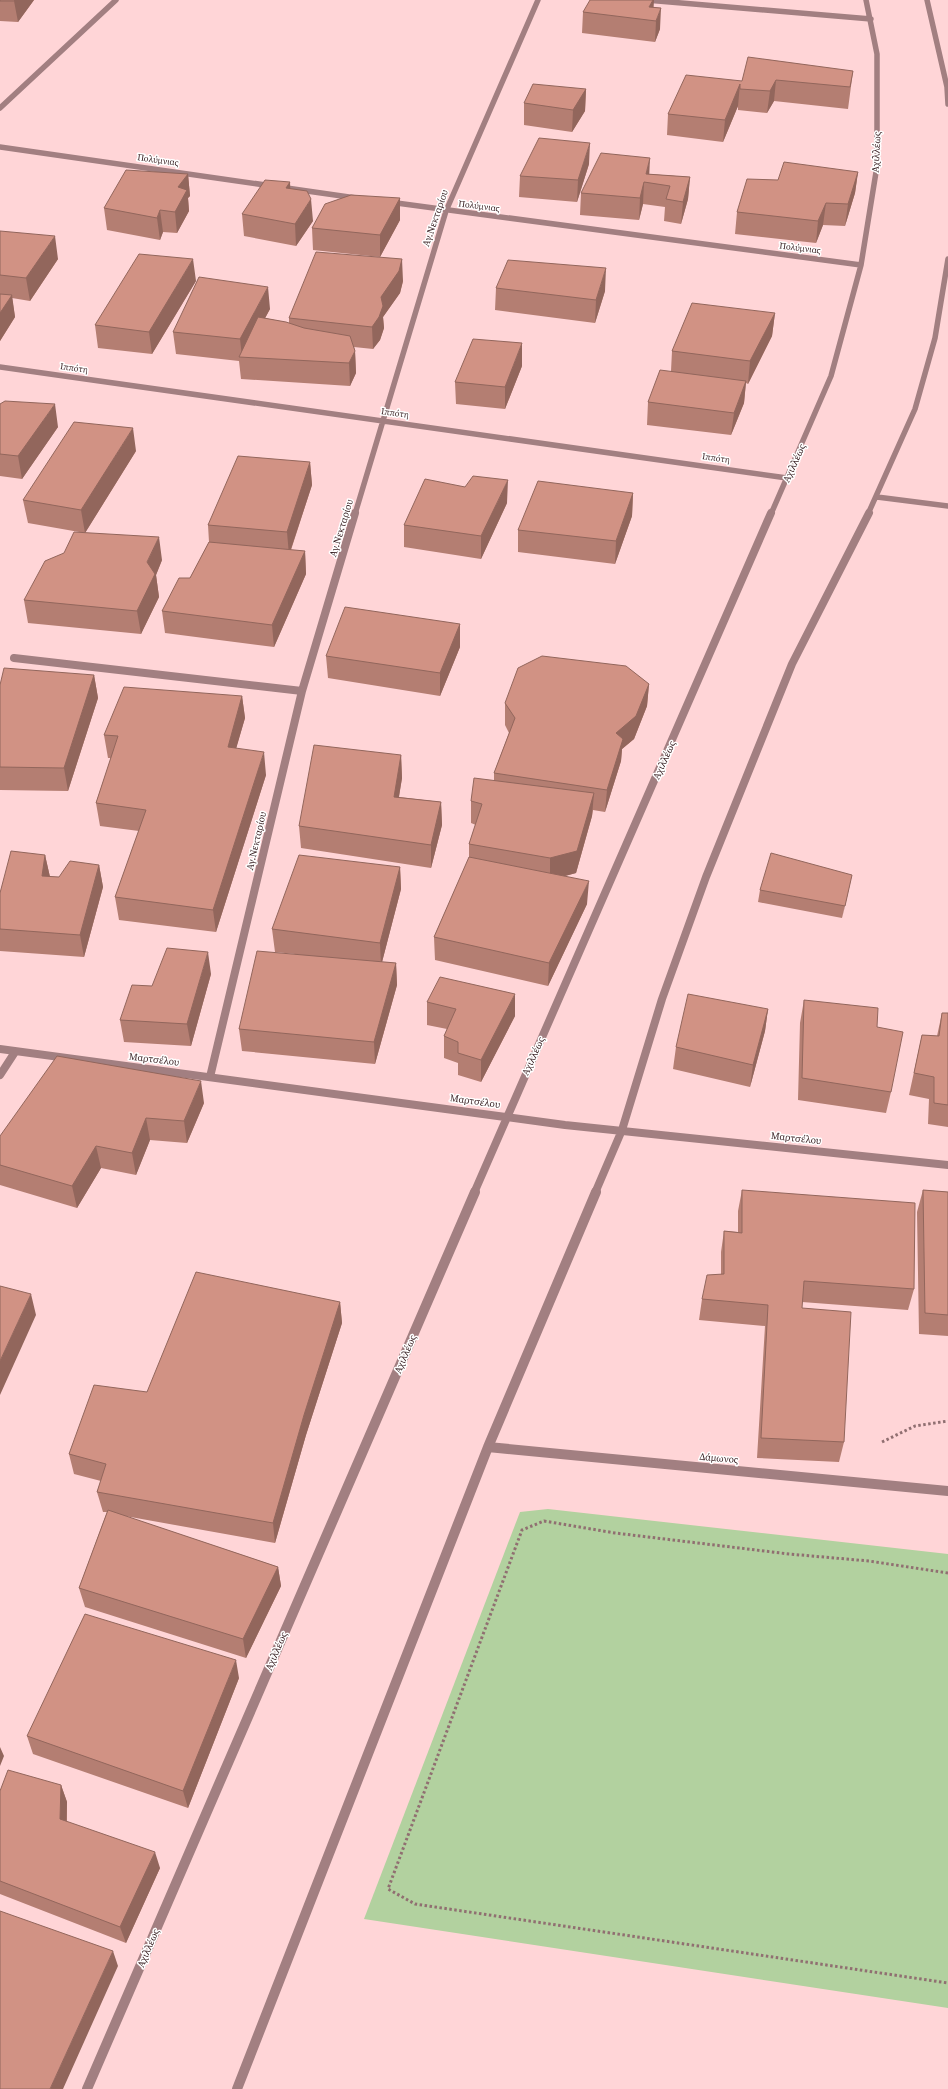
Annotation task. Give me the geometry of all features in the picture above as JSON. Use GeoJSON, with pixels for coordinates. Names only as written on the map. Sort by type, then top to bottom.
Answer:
{"type":"FeatureCollection","features":[{"type":"Feature","properties":{"kind":"street"},"geometry":{"type":"LineString","coordinates":[[0,108],[116,0]]}},
{"type":"Feature","properties":{"kind":"street","name":"Αγ.Νεκταρίου"},"geometry":{"type":"LineString","coordinates":[[210,1077],[302,691],[446,211],[538,0]]}},
{"type":"Feature","properties":{"kind":"street"},"geometry":{"type":"LineString","coordinates":[[646,0],[871,19]]}},
{"type":"Feature","properties":{"kind":"street","name":"Αχιλλέως"},"geometry":{"type":"LineString","coordinates":[[87,2089],[507,1117],[831,376],[861,265],[877,166],[877,54],[866,0]]}},
{"type":"Feature","properties":{"kind":"street"},"geometry":{"type":"LineString","coordinates":[[927,0],[947,87],[948,104]]}},
{"type":"Feature","properties":{"kind":"street","name":"Πολύμνιας"},"geometry":{"type":"LineString","coordinates":[[0,147],[360,198]]}},
{"type":"Feature","properties":{"kind":"street","name":"Πολύμνιας"},"geometry":{"type":"LineString","coordinates":[[384,202],[861,265]]}},
{"type":"Feature","properties":{"kind":"street"},"geometry":{"type":"LineString","coordinates":[[237,2089],[488,1447],[622,1130],[662,999],[712,862],[792,664],[877,497],[915,409],[935,338],[948,259]]}},
{"type":"Feature","properties":{"kind":"street","name":"Ιππότη"},"geometry":{"type":"LineString","coordinates":[[0,367],[787,478]]}},
{"type":"Feature","properties":{"kind":"street"},"geometry":{"type":"LineString","coordinates":[[877,497],[948,506]]}},
{"type":"Feature","properties":{"kind":"street"},"geometry":{"type":"LineString","coordinates":[[14,658],[302,691]]}},
{"type":"Feature","properties":{"kind":"street","name":"Μαρτσέλου"},"geometry":{"type":"LineString","coordinates":[[0,1049],[507,1117],[948,1165]]}},
{"type":"Feature","properties":{"kind":"street"},"geometry":{"type":"LineString","coordinates":[[0,1075],[15,1052]]}},
{"type":"Feature","properties":{"kind":"street","name":"Δάμωνος"},"geometry":{"type":"LineString","coordinates":[[488,1447],[948,1491]]}},
{"type":"Feature","properties":{"kind":"path"},"geometry":{"type":"LineString","coordinates":[[882,1442],[915,1426],[948,1421]]}},
{"type":"Feature","properties":{"kind":"path"},"geometry":{"type":"LineString","coordinates":[[948,1573],[869,1561],[789,1554],[615,1533],[544,1521],[522,1530],[388,1889],[415,1904],[948,1983]]}},
{"type":"Feature","properties":{"kind":"green space"},"geometry":{"type":"Polygon","coordinates":[[[548,1509],[948,1554],[948,2008],[364,1919],[520,1512],[548,1509]]]}},
{"type":"Feature","properties":{"kind":"building"},"geometry":{"type":"Polygon","coordinates":[[[0,0],[15,0],[0,1],[0,0]]]}},
{"type":"Feature","properties":{"kind":"building"},"geometry":{"type":"Polygon","coordinates":[[[590,0],[653,0],[649,7],[661,8],[656,21],[583,12],[590,0]]]}},
{"type":"Feature","properties":{"kind":"building"},"geometry":{"type":"Polygon","coordinates":[[[748,57],[853,71],[850,87],[776,80],[770,91],[740,89],[740,84],[725,120],[668,114],[686,75],[742,81],[748,57]]]}},
{"type":"Feature","properties":{"kind":"building"},"geometry":{"type":"Polygon","coordinates":[[[533,84],[586,89],[573,110],[524,103],[533,84]]]}},
{"type":"Feature","properties":{"kind":"building"},"geometry":{"type":"Polygon","coordinates":[[[539,138],[590,143],[578,180],[520,176],[539,138]]]}},
{"type":"Feature","properties":{"kind":"building"},"geometry":{"type":"Polygon","coordinates":[[[601,153],[650,158],[646,174],[690,177],[683,202],[666,199],[670,186],[644,182],[640,198],[581,193],[601,153]]]}},
{"type":"Feature","properties":{"kind":"building"},"geometry":{"type":"Polygon","coordinates":[[[784,162],[858,172],[848,204],[826,203],[818,221],[737,212],[747,179],[778,180],[784,162]]]}},
{"type":"Feature","properties":{"kind":"building"},"geometry":{"type":"Polygon","coordinates":[[[126,170],[188,174],[178,187],[187,190],[175,212],[160,210],[157,218],[104,208],[126,170]]]}},
{"type":"Feature","properties":{"kind":"building"},"geometry":{"type":"Polygon","coordinates":[[[265,180],[290,182],[286,188],[307,191],[311,199],[295,224],[242,214],[265,180]]]}},
{"type":"Feature","properties":{"kind":"building"},"geometry":{"type":"Polygon","coordinates":[[[351,195],[400,198],[380,235],[312,228],[325,204],[351,195]]]}},
{"type":"Feature","properties":{"kind":"building"},"geometry":{"type":"Polygon","coordinates":[[[0,231],[55,236],[26,278],[0,275],[0,231]]]}},
{"type":"Feature","properties":{"kind":"building"},"geometry":{"type":"Polygon","coordinates":[[[316,252],[402,259],[399,271],[381,297],[383,306],[379,317],[372,327],[289,318],[316,252]]]}},
{"type":"Feature","properties":{"kind":"building"},"geometry":{"type":"Polygon","coordinates":[[[139,254],[193,259],[149,332],[95,325],[139,254]]]}},
{"type":"Feature","properties":{"kind":"building"},"geometry":{"type":"Polygon","coordinates":[[[508,260],[606,268],[596,300],[496,288],[508,260]]]}},
{"type":"Feature","properties":{"kind":"building"},"geometry":{"type":"Polygon","coordinates":[[[199,277],[268,287],[240,339],[173,332],[199,277]]]}},
{"type":"Feature","properties":{"kind":"building"},"geometry":{"type":"Polygon","coordinates":[[[0,294],[12,295],[0,313],[0,294]]]}},
{"type":"Feature","properties":{"kind":"building"},"geometry":{"type":"Polygon","coordinates":[[[692,303],[775,313],[750,361],[672,351],[692,303]]]}},
{"type":"Feature","properties":{"kind":"building"},"geometry":{"type":"Polygon","coordinates":[[[258,317],[286,322],[304,328],[350,336],[355,351],[349,363],[239,357],[258,317]]]}},
{"type":"Feature","properties":{"kind":"building"},"geometry":{"type":"Polygon","coordinates":[[[473,339],[522,343],[505,387],[455,382],[473,339]]]}},
{"type":"Feature","properties":{"kind":"building"},"geometry":{"type":"Polygon","coordinates":[[[660,370],[746,381],[734,413],[648,402],[660,370]]]}},
{"type":"Feature","properties":{"kind":"building"},"geometry":{"type":"Polygon","coordinates":[[[5,401],[55,404],[18,456],[0,454],[0,404],[5,401]]]}},
{"type":"Feature","properties":{"kind":"building"},"geometry":{"type":"Polygon","coordinates":[[[74,422],[133,428],[81,510],[23,500],[74,422]]]}},
{"type":"Feature","properties":{"kind":"building"},"geometry":{"type":"Polygon","coordinates":[[[238,456],[310,462],[287,532],[208,525],[238,456]]]}},
{"type":"Feature","properties":{"kind":"building"},"geometry":{"type":"Polygon","coordinates":[[[473,476],[508,480],[481,536],[404,525],[425,479],[465,487],[473,476]]]}},
{"type":"Feature","properties":{"kind":"building"},"geometry":{"type":"Polygon","coordinates":[[[538,481],[633,493],[616,541],[518,530],[538,481]]]}},
{"type":"Feature","properties":{"kind":"building"},"geometry":{"type":"Polygon","coordinates":[[[74,532],[159,537],[147,562],[155,574],[137,611],[24,600],[45,561],[64,553],[74,532]]]}},
{"type":"Feature","properties":{"kind":"building"},"geometry":{"type":"Polygon","coordinates":[[[209,542],[305,551],[272,625],[162,611],[179,578],[190,578],[209,542]]]}},
{"type":"Feature","properties":{"kind":"building"},"geometry":{"type":"Polygon","coordinates":[[[345,607],[460,624],[440,673],[326,656],[345,607]]]}},
{"type":"Feature","properties":{"kind":"building"},"geometry":{"type":"Polygon","coordinates":[[[542,656],[626,666],[649,684],[636,716],[616,733],[623,739],[607,790],[494,773],[515,718],[505,703],[518,668],[542,656]]]}},
{"type":"Feature","properties":{"kind":"building"},"geometry":{"type":"Polygon","coordinates":[[[4,668],[94,675],[64,768],[0,767],[0,685],[4,668]]]}},
{"type":"Feature","properties":{"kind":"building"},"geometry":{"type":"Polygon","coordinates":[[[124,687],[242,696],[228,747],[264,752],[213,910],[115,897],[146,810],[96,803],[118,736],[104,735],[124,687]]]}},
{"type":"Feature","properties":{"kind":"building"},"geometry":{"type":"Polygon","coordinates":[[[314,745],[401,755],[394,797],[441,802],[431,845],[299,826],[314,745]]]}},
{"type":"Feature","properties":{"kind":"building"},"geometry":{"type":"Polygon","coordinates":[[[474,778],[594,793],[577,851],[550,858],[469,844],[482,804],[471,801],[474,778]]]}},
{"type":"Feature","properties":{"kind":"building"},"geometry":{"type":"Polygon","coordinates":[[[11,851],[45,855],[42,876],[59,877],[70,861],[99,865],[80,935],[0,929],[0,893],[11,851]]]}},
{"type":"Feature","properties":{"kind":"building"},"geometry":{"type":"Polygon","coordinates":[[[771,853],[852,875],[845,906],[760,890],[771,853]]]}},
{"type":"Feature","properties":{"kind":"building"},"geometry":{"type":"Polygon","coordinates":[[[299,855],[400,867],[380,943],[272,929],[299,855]]]}},
{"type":"Feature","properties":{"kind":"building"},"geometry":{"type":"Polygon","coordinates":[[[469,857],[589,881],[549,963],[434,937],[469,857]]]}},
{"type":"Feature","properties":{"kind":"building"},"geometry":{"type":"Polygon","coordinates":[[[167,948],[208,952],[187,1024],[120,1020],[132,985],[152,986],[167,948]]]}},
{"type":"Feature","properties":{"kind":"building"},"geometry":{"type":"Polygon","coordinates":[[[257,951],[396,963],[374,1042],[239,1029],[257,951]]]}},
{"type":"Feature","properties":{"kind":"building"},"geometry":{"type":"Polygon","coordinates":[[[440,977],[515,994],[481,1060],[458,1053],[458,1042],[444,1036],[456,1009],[427,1002],[440,977]]]}},
{"type":"Feature","properties":{"kind":"building"},"geometry":{"type":"Polygon","coordinates":[[[688,994],[768,1009],[753,1065],[676,1047],[688,994]]]}},
{"type":"Feature","properties":{"kind":"building"},"geometry":{"type":"Polygon","coordinates":[[[804,1000],[878,1008],[877,1027],[903,1032],[891,1092],[802,1078],[804,1000]]]}},
{"type":"Feature","properties":{"kind":"building"},"geometry":{"type":"Polygon","coordinates":[[[942,1013],[948,1013],[948,1105],[934,1103],[934,1077],[914,1073],[922,1035],[939,1036],[942,1013]]]}},
{"type":"Feature","properties":{"kind":"building"},"geometry":{"type":"Polygon","coordinates":[[[57,1056],[201,1081],[184,1121],[146,1118],[132,1153],[96,1146],[72,1186],[0,1165],[0,1136],[57,1056]]]}},
{"type":"Feature","properties":{"kind":"building"},"geometry":{"type":"Polygon","coordinates":[[[742,1190],[915,1203],[914,1289],[804,1281],[802,1308],[851,1312],[844,1442],[761,1438],[768,1305],[702,1299],[707,1275],[724,1274],[724,1231],[742,1233],[742,1190]]]}},
{"type":"Feature","properties":{"kind":"building"},"geometry":{"type":"Polygon","coordinates":[[[923,1190],[948,1192],[948,1315],[925,1313],[923,1190]]]}},
{"type":"Feature","properties":{"kind":"building"},"geometry":{"type":"Polygon","coordinates":[[[196,1272],[340,1302],[304,1415],[273,1523],[97,1492],[106,1464],[69,1454],[94,1385],[147,1392],[196,1272]]]}},
{"type":"Feature","properties":{"kind":"building"},"geometry":{"type":"Polygon","coordinates":[[[0,1286],[31,1294],[0,1361],[0,1286]]]}},
{"type":"Feature","properties":{"kind":"building"},"geometry":{"type":"Polygon","coordinates":[[[108,1510],[278,1567],[243,1639],[79,1588],[108,1510]]]}},
{"type":"Feature","properties":{"kind":"building"},"geometry":{"type":"Polygon","coordinates":[[[85,1614],[236,1660],[183,1791],[27,1736],[85,1614]]]}},
{"type":"Feature","properties":{"kind":"building"},"geometry":{"type":"Polygon","coordinates":[[[8,1770],[61,1785],[60,1819],[155,1852],[120,1927],[0,1881],[0,1791],[8,1770]]]}},
{"type":"Feature","properties":{"kind":"building"},"geometry":{"type":"Polygon","coordinates":[[[0,1911],[113,1951],[50,2089],[0,2089],[0,1911]]]}}]}
